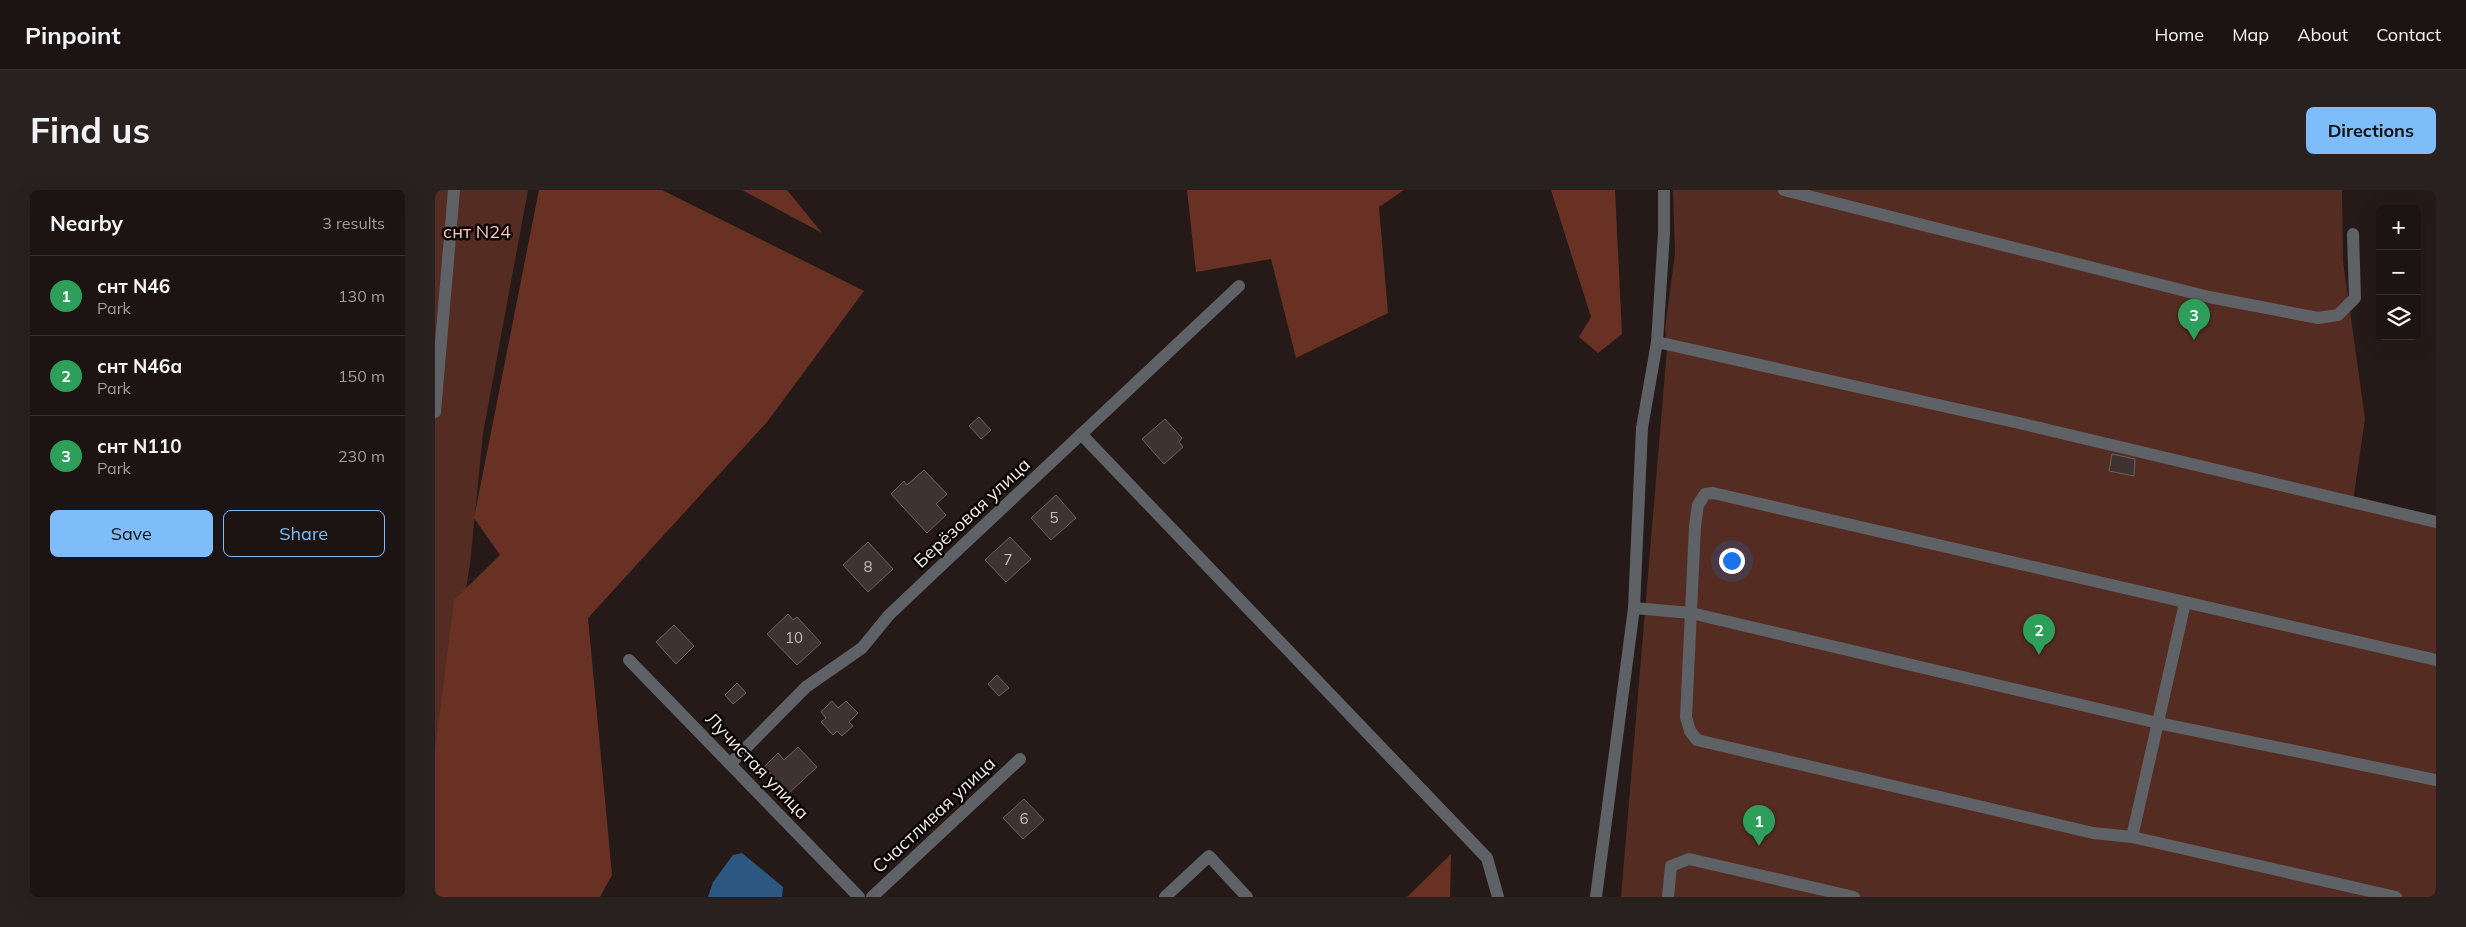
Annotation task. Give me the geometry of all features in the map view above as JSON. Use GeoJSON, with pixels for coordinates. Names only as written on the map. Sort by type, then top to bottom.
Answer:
{"type":"FeatureCollection","features":[{"type":"Feature","properties":{"kind":"street"},"geometry":{"type":"LineString","coordinates":[[435,412],[440,304],[454,190]]}},
{"type":"Feature","properties":{"kind":"street"},"geometry":{"type":"LineString","coordinates":[[1596,897],[1634,608],[1642,428],[1657,342],[1664,233],[1664,190]]}},
{"type":"Feature","properties":{"kind":"street"},"geometry":{"type":"LineString","coordinates":[[1785,190],[2209,297],[2318,318],[2337,315],[2355,298],[2353,234]]}},
{"type":"Feature","properties":{"kind":"street","name":"Берёзовая улица"},"geometry":{"type":"LineString","coordinates":[[730,764],[806,687],[862,648],[889,615],[1239,286]]}},
{"type":"Feature","properties":{"kind":"street"},"geometry":{"type":"LineString","coordinates":[[1657,342],[2019,423],[2436,522]]}},
{"type":"Feature","properties":{"kind":"street"},"geometry":{"type":"LineString","coordinates":[[1081,434],[1487,858],[1498,897]]}},
{"type":"Feature","properties":{"kind":"street"},"geometry":{"type":"LineString","coordinates":[[2396,897],[2132,837],[2093,833],[1697,740],[1690,731],[1686,717],[1695,526],[1698,505],[1705,494],[1713,493],[2436,660]]}},
{"type":"Feature","properties":{"kind":"street"},"geometry":{"type":"LineString","coordinates":[[2132,837],[2185,603]]}},
{"type":"Feature","properties":{"kind":"street"},"geometry":{"type":"LineString","coordinates":[[1634,608],[1691,613],[2158,723],[2436,780]]}},
{"type":"Feature","properties":{"kind":"street","name":"Лучистая улица"},"geometry":{"type":"LineString","coordinates":[[629,660],[859,897]]}},
{"type":"Feature","properties":{"kind":"street","name":"Счастливая улица"},"geometry":{"type":"LineString","coordinates":[[872,897],[1020,759]]}},
{"type":"Feature","properties":{"kind":"street"},"geometry":{"type":"LineString","coordinates":[[1165,897],[1209,856],[1247,897]]}},
{"type":"Feature","properties":{"kind":"street"},"geometry":{"type":"LineString","coordinates":[[1668,897],[1671,866],[1689,859],[1854,897]]}},
{"type":"Feature","properties":{"kind":"green space","name":"снт N24"},"geometry":{"type":"Polygon","coordinates":[[[435,190],[528,190],[483,433],[470,564],[435,788],[435,190]]]}},
{"type":"Feature","properties":{"kind":"green space"},"geometry":{"type":"Polygon","coordinates":[[[1673,190],[2342,190],[2343,261],[2365,419],[2352,508],[2436,527],[2436,897],[1621,897],[1667,349],[1665,329],[1675,253],[1673,190]]]}},
{"type":"Feature","properties":{"kind":"shaded area"},"geometry":{"type":"Polygon","coordinates":[[[539,190],[662,190],[864,291],[767,422],[588,618],[612,875],[600,897],[435,897],[435,751],[454,600],[500,555],[474,518],[539,190]]]}},
{"type":"Feature","properties":{"kind":"shaded area"},"geometry":{"type":"Polygon","coordinates":[[[742,190],[787,190],[822,233],[742,190]]]}},
{"type":"Feature","properties":{"kind":"shaded area"},"geometry":{"type":"Polygon","coordinates":[[[1187,190],[1404,190],[1379,207],[1388,313],[1296,358],[1271,259],[1196,272],[1187,190]]]}},
{"type":"Feature","properties":{"kind":"shaded area"},"geometry":{"type":"Polygon","coordinates":[[[1551,190],[1615,190],[1622,334],[1598,353],[1579,337],[1591,317],[1551,190]]]}},
{"type":"Feature","properties":{"kind":"shaded area"},"geometry":{"type":"Polygon","coordinates":[[[1451,854],[1450,897],[1407,897],[1451,854]]]}},
{"type":"Feature","properties":{"kind":"water"},"geometry":{"type":"Polygon","coordinates":[[[742,853],[783,887],[782,897],[708,897],[713,882],[733,855],[742,853]]]}},
{"type":"Feature","properties":{"kind":"building"},"geometry":{"type":"Polygon","coordinates":[[[979,417],[991,430],[981,439],[969,426],[979,417]]]}},
{"type":"Feature","properties":{"kind":"building"},"geometry":{"type":"Polygon","coordinates":[[[1165,419],[1182,438],[1179,442],[1183,447],[1164,464],[1142,439],[1165,419]]]}},
{"type":"Feature","properties":{"kind":"building"},"geometry":{"type":"Polygon","coordinates":[[[2112,454],[2135,459],[2134,476],[2109,471],[2112,454]]]}},
{"type":"Feature","properties":{"kind":"building"},"geometry":{"type":"Polygon","coordinates":[[[924,470],[947,494],[936,504],[946,515],[927,533],[891,494],[904,481],[907,485],[924,470]]]}},
{"type":"Feature","properties":{"kind":"building"},"geometry":{"type":"Polygon","coordinates":[[[1056,495],[1076,518],[1051,540],[1031,518],[1056,495]]]}},
{"type":"Feature","properties":{"kind":"building"},"geometry":{"type":"Polygon","coordinates":[[[1010,537],[1031,559],[1006,582],[985,560],[1010,537]]]}},
{"type":"Feature","properties":{"kind":"building"},"geometry":{"type":"Polygon","coordinates":[[[868,542],[893,569],[868,592],[843,565],[868,542]]]}},
{"type":"Feature","properties":{"kind":"building"},"geometry":{"type":"Polygon","coordinates":[[[788,614],[793,620],[797,617],[821,643],[797,665],[767,634],[788,614]]]}},
{"type":"Feature","properties":{"kind":"building"},"geometry":{"type":"Polygon","coordinates":[[[674,625],[694,646],[676,664],[656,642],[674,625]]]}},
{"type":"Feature","properties":{"kind":"building"},"geometry":{"type":"Polygon","coordinates":[[[997,675],[1009,688],[999,696],[988,684],[997,675]]]}},
{"type":"Feature","properties":{"kind":"building"},"geometry":{"type":"Polygon","coordinates":[[[737,683],[746,693],[733,704],[725,695],[737,683]]]}},
{"type":"Feature","properties":{"kind":"building"},"geometry":{"type":"Polygon","coordinates":[[[832,701],[838,708],[846,701],[858,713],[849,722],[853,726],[842,736],[837,731],[833,735],[821,722],[826,718],[821,712],[832,701]]]}},
{"type":"Feature","properties":{"kind":"building"},"geometry":{"type":"Polygon","coordinates":[[[798,747],[817,767],[789,793],[764,767],[778,753],[784,760],[798,747]]]}},
{"type":"Feature","properties":{"kind":"building"},"geometry":{"type":"Polygon","coordinates":[[[1024,799],[1044,820],[1023,839],[1003,818],[1024,799]]]}},
{"type":"Feature","properties":{"kind":"place","name":"снт N110"},"geometry":{"type":"Point","coordinates":[2194,340]}},
{"type":"Feature","properties":{"kind":"place","name":"снт N46а"},"geometry":{"type":"Point","coordinates":[2039,655]}},
{"type":"Feature","properties":{"kind":"place","name":"снт N46"},"geometry":{"type":"Point","coordinates":[1759,846]}}]}
